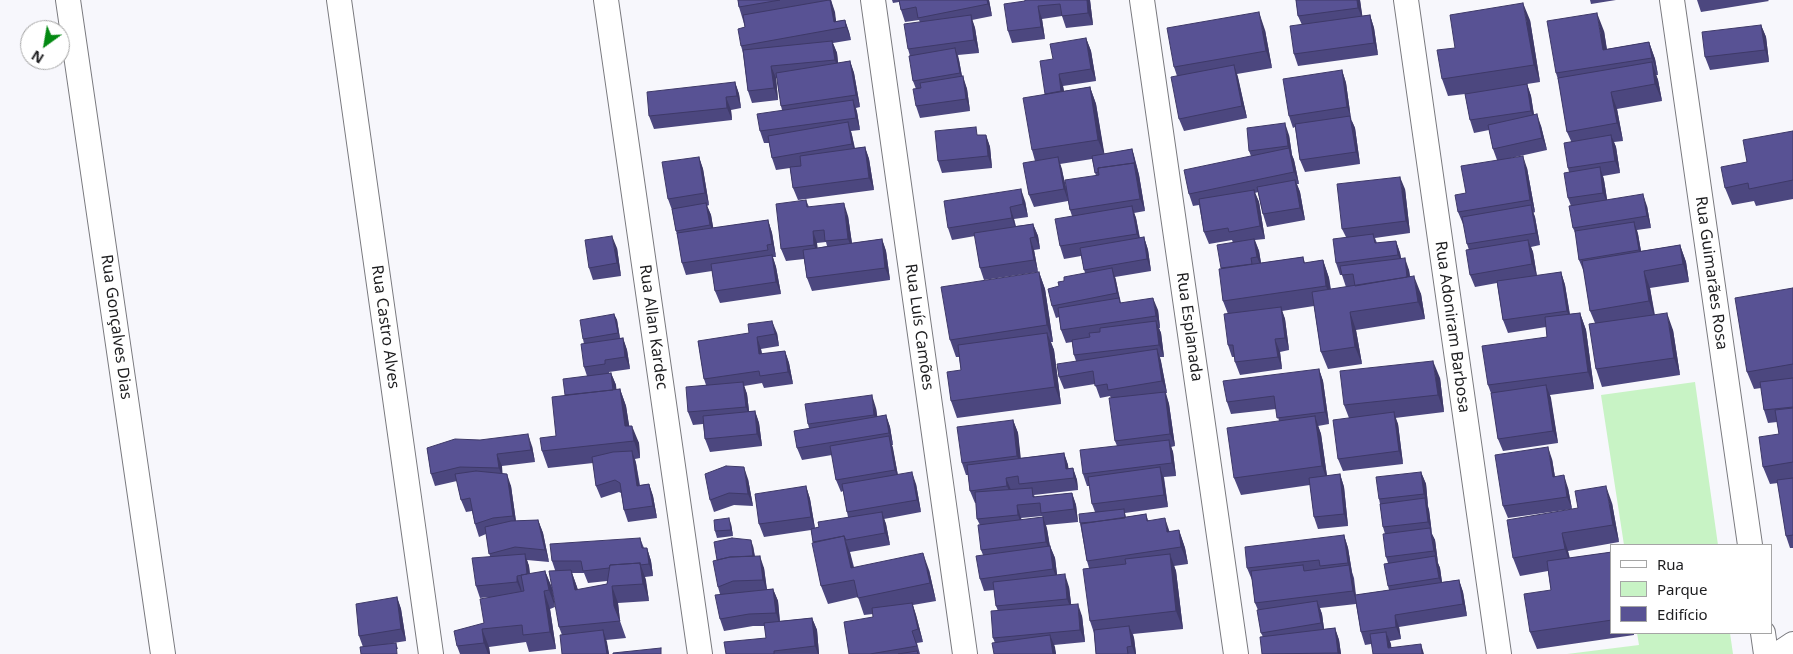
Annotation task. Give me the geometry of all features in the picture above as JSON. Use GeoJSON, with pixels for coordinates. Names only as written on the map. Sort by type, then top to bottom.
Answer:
{"type":"FeatureCollection","features":[{"type":"Feature","properties":{"kind":"street","name":"Rua Gonçalves Dias"},"geometry":{"type":"LineString","coordinates":[[68,0],[163,654]]}},
{"type":"Feature","properties":{"kind":"street","name":"Rua Castro Alves"},"geometry":{"type":"LineString","coordinates":[[339,0],[431,654]]}},
{"type":"Feature","properties":{"kind":"street","name":"Rua Allan Kardec"},"geometry":{"type":"LineString","coordinates":[[606,0],[700,654]]}},
{"type":"Feature","properties":{"kind":"street","name":"Rua Luís Camões"},"geometry":{"type":"LineString","coordinates":[[873,0],[965,654]]}},
{"type":"Feature","properties":{"kind":"street","name":"Rua Esplanada"},"geometry":{"type":"LineString","coordinates":[[1142,0],[1236,654]]}},
{"type":"Feature","properties":{"kind":"street","name":"Rua Adoniram Barbosa"},"geometry":{"type":"LineString","coordinates":[[1406,0],[1499,654]]}},
{"type":"Feature","properties":{"kind":"street","name":"Rua Guimarães Rosa"},"geometry":{"type":"LineString","coordinates":[[1672,0],[1750,544]]}},
{"type":"Feature","properties":{"kind":"street"},"geometry":{"type":"LineString","coordinates":[[1763,634],[1766,654]]}},
{"type":"Feature","properties":{"kind":"street"},"geometry":{"type":"LineString","coordinates":[[1778,654],[1793,644]]}},
{"type":"Feature","properties":{"kind":"green space"},"geometry":{"type":"Polygon","coordinates":[[[1695,382],[1718,544],[1624,544],[1601,395],[1695,382]]]}},
{"type":"Feature","properties":{"kind":"green space"},"geometry":{"type":"Polygon","coordinates":[[[1637,634],[1730,634],[1733,654],[1567,654],[1639,645],[1637,634]]]}},
{"type":"Feature","properties":{"kind":"building"},"geometry":{"type":"Polygon","coordinates":[[[738,0],[780,0],[739,7],[738,0]]]}},
{"type":"Feature","properties":{"kind":"building"},"geometry":{"type":"Polygon","coordinates":[[[830,0],[834,22],[845,20],[846,27],[741,46],[738,29],[745,27],[743,15],[830,0]]]}},
{"type":"Feature","properties":{"kind":"building"},"geometry":{"type":"Polygon","coordinates":[[[899,0],[987,0],[988,4],[918,18],[916,7],[901,10],[899,0]]]}},
{"type":"Feature","properties":{"kind":"building"},"geometry":{"type":"Polygon","coordinates":[[[1025,0],[1087,0],[1088,13],[1062,16],[1060,4],[1038,6],[1041,27],[1008,31],[1004,4],[1025,0]]]}},
{"type":"Feature","properties":{"kind":"building"},"geometry":{"type":"Polygon","coordinates":[[[1296,0],[1357,0],[1358,8],[1298,16],[1296,0]]]}},
{"type":"Feature","properties":{"kind":"building"},"geometry":{"type":"Polygon","coordinates":[[[1523,3],[1534,65],[1442,79],[1437,50],[1455,48],[1450,15],[1523,3]]]}},
{"type":"Feature","properties":{"kind":"building"},"geometry":{"type":"Polygon","coordinates":[[[1259,12],[1266,51],[1174,67],[1167,28],[1259,12]]]}},
{"type":"Feature","properties":{"kind":"building"},"geometry":{"type":"Polygon","coordinates":[[[1597,13],[1603,50],[1649,42],[1652,58],[1556,73],[1547,21],[1597,13]]]}},
{"type":"Feature","properties":{"kind":"building"},"geometry":{"type":"Polygon","coordinates":[[[971,15],[974,40],[908,49],[904,24],[971,15]]]}},
{"type":"Feature","properties":{"kind":"building"},"geometry":{"type":"Polygon","coordinates":[[[1370,15],[1374,43],[1294,54],[1290,26],[1370,15]]]}},
{"type":"Feature","properties":{"kind":"building"},"geometry":{"type":"Polygon","coordinates":[[[1761,25],[1765,50],[1705,57],[1702,32],[1761,25]]]}},
{"type":"Feature","properties":{"kind":"building"},"geometry":{"type":"Polygon","coordinates":[[[1086,38],[1091,69],[1059,74],[1061,91],[1045,94],[1040,61],[1053,59],[1050,44],[1086,38]]]}},
{"type":"Feature","properties":{"kind":"building"},"geometry":{"type":"Polygon","coordinates":[[[832,41],[835,60],[771,66],[774,88],[748,91],[743,50],[832,41]]]}},
{"type":"Feature","properties":{"kind":"building"},"geometry":{"type":"Polygon","coordinates":[[[955,48],[960,73],[913,81],[909,56],[955,48]]]}},
{"type":"Feature","properties":{"kind":"building"},"geometry":{"type":"Polygon","coordinates":[[[850,61],[856,95],[781,106],[776,73],[850,61]]]}},
{"type":"Feature","properties":{"kind":"building"},"geometry":{"type":"Polygon","coordinates":[[[1652,62],[1655,84],[1611,92],[1617,123],[1567,132],[1558,78],[1652,62]]]}},
{"type":"Feature","properties":{"kind":"building"},"geometry":{"type":"Polygon","coordinates":[[[1234,65],[1242,106],[1179,119],[1171,77],[1234,65]]]}},
{"type":"Feature","properties":{"kind":"building"},"geometry":{"type":"Polygon","coordinates":[[[1342,70],[1347,107],[1289,116],[1283,79],[1342,70]]]}},
{"type":"Feature","properties":{"kind":"building"},"geometry":{"type":"Polygon","coordinates":[[[963,76],[966,99],[916,106],[913,89],[921,88],[920,83],[963,76]]]}},
{"type":"Feature","properties":{"kind":"building"},"geometry":{"type":"Polygon","coordinates":[[[735,82],[737,96],[726,97],[727,108],[649,116],[647,92],[735,82]]]}},
{"type":"Feature","properties":{"kind":"building"},"geometry":{"type":"Polygon","coordinates":[[[1527,84],[1531,111],[1470,120],[1465,94],[1527,84]]]}},
{"type":"Feature","properties":{"kind":"building"},"geometry":{"type":"Polygon","coordinates":[[[1090,87],[1098,140],[1032,150],[1023,98],[1090,87]]]}},
{"type":"Feature","properties":{"kind":"building"},"geometry":{"type":"Polygon","coordinates":[[[853,100],[856,118],[760,131],[757,114],[853,100]]]}},
{"type":"Feature","properties":{"kind":"building"},"geometry":{"type":"Polygon","coordinates":[[[1537,114],[1542,138],[1493,149],[1488,125],[1537,114]]]}},
{"type":"Feature","properties":{"kind":"building"},"geometry":{"type":"Polygon","coordinates":[[[1350,116],[1356,152],[1300,160],[1295,124],[1350,116]]]}},
{"type":"Feature","properties":{"kind":"building"},"geometry":{"type":"Polygon","coordinates":[[[848,122],[852,144],[772,158],[768,136],[848,122]]]}},
{"type":"Feature","properties":{"kind":"building"},"geometry":{"type":"Polygon","coordinates":[[[1285,123],[1288,146],[1249,151],[1247,128],[1285,123]]]}},
{"type":"Feature","properties":{"kind":"building"},"geometry":{"type":"Polygon","coordinates":[[[976,127],[977,135],[986,135],[988,156],[938,161],[935,131],[976,127]]]}},
{"type":"Feature","properties":{"kind":"building"},"geometry":{"type":"Polygon","coordinates":[[[1793,131],[1793,180],[1749,189],[1748,183],[1725,188],[1721,167],[1747,162],[1743,140],[1793,131]]]}},
{"type":"Feature","properties":{"kind":"building"},"geometry":{"type":"Polygon","coordinates":[[[1611,135],[1615,161],[1568,168],[1564,143],[1611,135]]]}},
{"type":"Feature","properties":{"kind":"building"},"geometry":{"type":"Polygon","coordinates":[[[865,147],[869,178],[793,188],[790,167],[801,166],[800,156],[865,147]]]}},
{"type":"Feature","properties":{"kind":"building"},"geometry":{"type":"Polygon","coordinates":[[[1289,148],[1294,172],[1189,194],[1184,170],[1289,148]]]}},
{"type":"Feature","properties":{"kind":"building"},"geometry":{"type":"Polygon","coordinates":[[[1132,149],[1135,164],[1098,168],[1098,172],[1095,173],[1092,156],[1132,149]]]}},
{"type":"Feature","properties":{"kind":"building"},"geometry":{"type":"Polygon","coordinates":[[[1523,156],[1530,200],[1458,212],[1455,195],[1466,193],[1461,166],[1523,156]]]}},
{"type":"Feature","properties":{"kind":"building"},"geometry":{"type":"Polygon","coordinates":[[[699,157],[705,193],[668,199],[662,162],[699,157]]]}},
{"type":"Feature","properties":{"kind":"building"},"geometry":{"type":"Polygon","coordinates":[[[1058,157],[1064,189],[1029,195],[1023,163],[1058,157]]]}},
{"type":"Feature","properties":{"kind":"building"},"geometry":{"type":"Polygon","coordinates":[[[1134,163],[1140,199],[1070,210],[1065,180],[1099,175],[1098,168],[1134,163]]]}},
{"type":"Feature","properties":{"kind":"building"},"geometry":{"type":"Polygon","coordinates":[[[1600,167],[1603,193],[1568,198],[1564,173],[1600,167]]]}},
{"type":"Feature","properties":{"kind":"building"},"geometry":{"type":"Polygon","coordinates":[[[1400,177],[1406,221],[1342,229],[1337,184],[1400,177]]]}},
{"type":"Feature","properties":{"kind":"building"},"geometry":{"type":"Polygon","coordinates":[[[1295,180],[1300,208],[1263,214],[1257,187],[1295,180]]]}},
{"type":"Feature","properties":{"kind":"building"},"geometry":{"type":"Polygon","coordinates":[[[1021,189],[1023,204],[1010,207],[1012,218],[948,228],[944,201],[1021,189]]]}},
{"type":"Feature","properties":{"kind":"building"},"geometry":{"type":"Polygon","coordinates":[[[1254,190],[1260,226],[1229,232],[1228,228],[1204,232],[1199,199],[1254,190]]]}},
{"type":"Feature","properties":{"kind":"building"},"geometry":{"type":"Polygon","coordinates":[[[1643,194],[1647,216],[1573,228],[1569,206],[1643,194]]]}},
{"type":"Feature","properties":{"kind":"building"},"geometry":{"type":"Polygon","coordinates":[[[806,200],[807,207],[844,203],[848,239],[825,241],[824,230],[813,231],[814,245],[781,249],[776,204],[806,200]]]}},
{"type":"Feature","properties":{"kind":"building"},"geometry":{"type":"Polygon","coordinates":[[[706,203],[710,225],[676,231],[672,209],[706,203]]]}},
{"type":"Feature","properties":{"kind":"building"},"geometry":{"type":"Polygon","coordinates":[[[1531,205],[1536,233],[1467,244],[1462,217],[1531,205]]]}},
{"type":"Feature","properties":{"kind":"building"},"geometry":{"type":"Polygon","coordinates":[[[1132,206],[1137,234],[1060,246],[1055,219],[1132,206]]]}},
{"type":"Feature","properties":{"kind":"building"},"geometry":{"type":"Polygon","coordinates":[[[768,220],[772,244],[767,245],[768,250],[682,263],[677,233],[768,220]]]}},
{"type":"Feature","properties":{"kind":"building"},"geometry":{"type":"Polygon","coordinates":[[[1634,222],[1639,250],[1579,260],[1575,231],[1634,222]]]}},
{"type":"Feature","properties":{"kind":"building"},"geometry":{"type":"Polygon","coordinates":[[[1033,224],[1035,237],[1030,238],[1034,260],[980,268],[974,233],[1033,224]]]}},
{"type":"Feature","properties":{"kind":"building"},"geometry":{"type":"Polygon","coordinates":[[[1373,234],[1375,243],[1396,241],[1398,255],[1336,263],[1333,239],[1373,234]]]}},
{"type":"Feature","properties":{"kind":"building"},"geometry":{"type":"Polygon","coordinates":[[[612,236],[617,263],[589,268],[585,240],[612,236]]]}},
{"type":"Feature","properties":{"kind":"building"},"geometry":{"type":"Polygon","coordinates":[[[1144,237],[1147,259],[1084,270],[1080,248],[1144,237]]]}},
{"type":"Feature","properties":{"kind":"building"},"geometry":{"type":"Polygon","coordinates":[[[882,239],[885,268],[807,278],[803,250],[882,239]]]}},
{"type":"Feature","properties":{"kind":"building"},"geometry":{"type":"Polygon","coordinates":[[[1254,239],[1257,257],[1251,258],[1252,264],[1221,268],[1217,245],[1254,239]]]}},
{"type":"Feature","properties":{"kind":"building"},"geometry":{"type":"Polygon","coordinates":[[[1528,240],[1532,264],[1470,275],[1466,250],[1528,240]]]}},
{"type":"Feature","properties":{"kind":"building"},"geometry":{"type":"Polygon","coordinates":[[[1680,245],[1683,264],[1644,271],[1649,301],[1590,311],[1582,261],[1680,245]]]}},
{"type":"Feature","properties":{"kind":"building"},"geometry":{"type":"Polygon","coordinates":[[[772,255],[776,282],[715,291],[711,264],[772,255]]]}},
{"type":"Feature","properties":{"kind":"building"},"geometry":{"type":"Polygon","coordinates":[[[1303,257],[1304,263],[1323,260],[1326,286],[1223,301],[1219,269],[1303,257]]]}},
{"type":"Feature","properties":{"kind":"building"},"geometry":{"type":"Polygon","coordinates":[[[1405,258],[1407,277],[1355,286],[1353,274],[1342,275],[1340,266],[1405,258]]]}},
{"type":"Feature","properties":{"kind":"building"},"geometry":{"type":"Polygon","coordinates":[[[1112,268],[1117,293],[1052,306],[1048,289],[1059,286],[1058,282],[1064,281],[1064,277],[1112,268]]]}},
{"type":"Feature","properties":{"kind":"building"},"geometry":{"type":"Polygon","coordinates":[[[1039,272],[1047,325],[950,340],[941,287],[1039,272]]]}},
{"type":"Feature","properties":{"kind":"building"},"geometry":{"type":"Polygon","coordinates":[[[1561,272],[1567,311],[1503,320],[1497,281],[1561,272]]]}},
{"type":"Feature","properties":{"kind":"building"},"geometry":{"type":"Polygon","coordinates":[[[1414,276],[1418,302],[1350,312],[1355,347],[1321,352],[1312,292],[1414,276]]]}},
{"type":"Feature","properties":{"kind":"building"},"geometry":{"type":"Polygon","coordinates":[[[1793,288],[1793,364],[1747,372],[1735,298],[1793,288]]]}},
{"type":"Feature","properties":{"kind":"building"},"geometry":{"type":"Polygon","coordinates":[[[1119,298],[1120,303],[1153,298],[1156,316],[1061,330],[1058,308],[1119,298]]]}},
{"type":"Feature","properties":{"kind":"building"},"geometry":{"type":"Polygon","coordinates":[[[1281,307],[1285,338],[1275,339],[1278,357],[1235,362],[1233,345],[1228,345],[1224,314],[1281,307]]]}},
{"type":"Feature","properties":{"kind":"building"},"geometry":{"type":"Polygon","coordinates":[[[1580,313],[1588,372],[1488,385],[1482,346],[1547,337],[1545,317],[1580,313]]]}},
{"type":"Feature","properties":{"kind":"building"},"geometry":{"type":"Polygon","coordinates":[[[1667,313],[1674,358],[1596,369],[1589,324],[1667,313]]]}},
{"type":"Feature","properties":{"kind":"building"},"geometry":{"type":"Polygon","coordinates":[[[614,314],[618,333],[583,339],[580,320],[614,314]]]}},
{"type":"Feature","properties":{"kind":"building"},"geometry":{"type":"Polygon","coordinates":[[[772,321],[775,334],[757,337],[759,354],[785,351],[788,372],[760,376],[759,371],[704,379],[698,341],[749,333],[748,324],[772,321]]]}},
{"type":"Feature","properties":{"kind":"building"},"geometry":{"type":"Polygon","coordinates":[[[1156,321],[1159,345],[1074,355],[1072,340],[1090,337],[1089,333],[1100,332],[1100,328],[1156,321]]]}},
{"type":"Feature","properties":{"kind":"building"},"geometry":{"type":"Polygon","coordinates":[[[1047,333],[1055,387],[951,401],[947,372],[961,370],[958,345],[1047,333]]]}},
{"type":"Feature","properties":{"kind":"building"},"geometry":{"type":"Polygon","coordinates":[[[623,338],[625,357],[605,360],[605,364],[584,367],[581,344],[623,338]]]}},
{"type":"Feature","properties":{"kind":"building"},"geometry":{"type":"Polygon","coordinates":[[[1157,349],[1162,381],[1108,390],[1107,384],[1095,386],[1093,371],[1059,377],[1057,364],[1157,349]]]}},
{"type":"Feature","properties":{"kind":"building"},"geometry":{"type":"Polygon","coordinates":[[[1433,361],[1438,395],[1344,405],[1340,371],[1433,361]]]}},
{"type":"Feature","properties":{"kind":"building"},"geometry":{"type":"Polygon","coordinates":[[[1319,369],[1325,412],[1277,418],[1274,396],[1227,402],[1223,381],[1319,369]]]}},
{"type":"Feature","properties":{"kind":"building"},"geometry":{"type":"Polygon","coordinates":[[[611,373],[613,390],[565,395],[563,379],[611,373]]]}},
{"type":"Feature","properties":{"kind":"building"},"geometry":{"type":"Polygon","coordinates":[[[1793,378],[1793,407],[1764,410],[1760,382],[1793,378]]]}},
{"type":"Feature","properties":{"kind":"building"},"geometry":{"type":"Polygon","coordinates":[[[743,382],[746,407],[688,412],[686,387],[743,382]]]}},
{"type":"Feature","properties":{"kind":"building"},"geometry":{"type":"Polygon","coordinates":[[[1546,385],[1553,431],[1498,439],[1491,393],[1546,385]]]}},
{"type":"Feature","properties":{"kind":"building"},"geometry":{"type":"Polygon","coordinates":[[[620,389],[625,426],[632,426],[634,441],[542,451],[540,438],[556,436],[552,397],[620,389]]]}},
{"type":"Feature","properties":{"kind":"building"},"geometry":{"type":"Polygon","coordinates":[[[1165,392],[1170,434],[1115,441],[1109,398],[1165,392]]]}},
{"type":"Feature","properties":{"kind":"building"},"geometry":{"type":"Polygon","coordinates":[[[872,395],[874,415],[808,424],[805,404],[872,395]]]}},
{"type":"Feature","properties":{"kind":"building"},"geometry":{"type":"Polygon","coordinates":[[[1793,408],[1793,462],[1763,467],[1759,437],[1779,434],[1775,410],[1793,408]]]}},
{"type":"Feature","properties":{"kind":"building"},"geometry":{"type":"Polygon","coordinates":[[[755,411],[757,434],[705,439],[703,416],[755,411]]]}},
{"type":"Feature","properties":{"kind":"building"},"geometry":{"type":"Polygon","coordinates":[[[1394,412],[1399,451],[1338,459],[1333,420],[1394,412]]]}},
{"type":"Feature","properties":{"kind":"building"},"geometry":{"type":"Polygon","coordinates":[[[886,415],[889,433],[797,448],[794,431],[886,415]]]}},
{"type":"Feature","properties":{"kind":"building"},"geometry":{"type":"Polygon","coordinates":[[[1315,416],[1322,466],[1234,478],[1227,428],[1315,416]]]}},
{"type":"Feature","properties":{"kind":"building"},"geometry":{"type":"Polygon","coordinates":[[[1013,420],[1017,456],[962,463],[957,427],[1013,420]]]}},
{"type":"Feature","properties":{"kind":"building"},"geometry":{"type":"Polygon","coordinates":[[[528,434],[531,450],[497,454],[499,468],[460,467],[431,474],[427,448],[455,439],[480,440],[528,434]]]}},
{"type":"Feature","properties":{"kind":"building"},"geometry":{"type":"Polygon","coordinates":[[[889,436],[895,470],[836,480],[830,446],[889,436]]]}},
{"type":"Feature","properties":{"kind":"building"},"geometry":{"type":"Polygon","coordinates":[[[1169,440],[1172,463],[1083,474],[1080,450],[1169,440]]]}},
{"type":"Feature","properties":{"kind":"building"},"geometry":{"type":"Polygon","coordinates":[[[1548,447],[1553,477],[1564,475],[1567,497],[1503,506],[1495,455],[1548,447]]]}},
{"type":"Feature","properties":{"kind":"building"},"geometry":{"type":"Polygon","coordinates":[[[632,451],[637,486],[649,484],[653,506],[624,510],[620,483],[615,480],[596,486],[592,457],[613,452],[632,451]]]}},
{"type":"Feature","properties":{"kind":"building"},"geometry":{"type":"Polygon","coordinates":[[[1064,453],[1066,469],[1073,468],[1074,478],[1019,484],[1018,476],[1006,478],[1007,486],[970,491],[967,465],[1064,453]]]}},
{"type":"Feature","properties":{"kind":"building"},"geometry":{"type":"Polygon","coordinates":[[[726,466],[744,467],[748,494],[729,493],[710,500],[705,474],[726,466]]]}},
{"type":"Feature","properties":{"kind":"building"},"geometry":{"type":"Polygon","coordinates":[[[1160,467],[1164,495],[1092,504],[1088,477],[1160,467]]]}},
{"type":"Feature","properties":{"kind":"building"},"geometry":{"type":"Polygon","coordinates":[[[476,471],[507,474],[513,516],[493,518],[475,524],[470,498],[461,500],[455,474],[476,471]]]}},
{"type":"Feature","properties":{"kind":"building"},"geometry":{"type":"Polygon","coordinates":[[[912,472],[917,500],[847,512],[842,484],[912,472]]]}},
{"type":"Feature","properties":{"kind":"building"},"geometry":{"type":"Polygon","coordinates":[[[1421,472],[1424,494],[1379,499],[1376,477],[1421,472]]]}},
{"type":"Feature","properties":{"kind":"building"},"geometry":{"type":"Polygon","coordinates":[[[1340,474],[1344,514],[1314,517],[1309,478],[1340,474]]]}},
{"type":"Feature","properties":{"kind":"building"},"geometry":{"type":"Polygon","coordinates":[[[1793,478],[1793,535],[1786,536],[1777,480],[1793,478]]]}},
{"type":"Feature","properties":{"kind":"building"},"geometry":{"type":"Polygon","coordinates":[[[806,486],[811,517],[759,524],[755,494],[806,486]]]}},
{"type":"Feature","properties":{"kind":"building"},"geometry":{"type":"Polygon","coordinates":[[[1606,486],[1613,525],[1562,533],[1565,549],[1513,558],[1507,520],[1578,508],[1575,491],[1606,486]]]}},
{"type":"Feature","properties":{"kind":"building"},"geometry":{"type":"Polygon","coordinates":[[[1032,488],[1033,497],[1072,493],[1074,509],[1041,513],[1040,503],[1017,505],[1018,515],[977,519],[975,492],[1032,488]]]}},
{"type":"Feature","properties":{"kind":"building"},"geometry":{"type":"Polygon","coordinates":[[[1425,498],[1428,522],[1383,527],[1380,504],[1425,498]]]}},
{"type":"Feature","properties":{"kind":"building"},"geometry":{"type":"Polygon","coordinates":[[[1124,509],[1125,518],[1080,523],[1079,514],[1124,509]]]}},
{"type":"Feature","properties":{"kind":"building"},"geometry":{"type":"Polygon","coordinates":[[[882,512],[885,533],[846,540],[844,536],[813,542],[811,529],[819,527],[818,522],[882,512]]]}},
{"type":"Feature","properties":{"kind":"building"},"geometry":{"type":"Polygon","coordinates":[[[1146,514],[1147,521],[1165,518],[1167,532],[1179,530],[1181,547],[1087,561],[1081,524],[1146,514]]]}},
{"type":"Feature","properties":{"kind":"building"},"geometry":{"type":"Polygon","coordinates":[[[1043,517],[1046,542],[981,550],[978,525],[1043,517]]]}},
{"type":"Feature","properties":{"kind":"building"},"geometry":{"type":"Polygon","coordinates":[[[729,518],[731,530],[715,531],[714,520],[729,518]]]}},
{"type":"Feature","properties":{"kind":"building"},"geometry":{"type":"Polygon","coordinates":[[[538,520],[545,550],[515,547],[489,554],[485,527],[511,521],[538,520]]]}},
{"type":"Feature","properties":{"kind":"building"},"geometry":{"type":"Polygon","coordinates":[[[1430,528],[1434,551],[1386,557],[1383,534],[1430,528]]]}},
{"type":"Feature","properties":{"kind":"building"},"geometry":{"type":"Polygon","coordinates":[[[1344,535],[1348,563],[1320,566],[1319,560],[1247,568],[1245,547],[1344,535]]]}},
{"type":"Feature","properties":{"kind":"building"},"geometry":{"type":"Polygon","coordinates":[[[844,536],[851,568],[923,553],[930,583],[858,598],[854,580],[821,586],[812,543],[844,536]]]}},
{"type":"Feature","properties":{"kind":"building"},"geometry":{"type":"Polygon","coordinates":[[[640,538],[642,548],[647,548],[649,564],[610,565],[609,568],[583,571],[581,561],[552,561],[550,544],[640,538]]]}},
{"type":"Feature","properties":{"kind":"building"},"geometry":{"type":"Polygon","coordinates":[[[732,538],[751,540],[753,556],[730,557],[717,560],[714,542],[732,538]]]}},
{"type":"Feature","properties":{"kind":"building"},"geometry":{"type":"Polygon","coordinates":[[[1050,546],[1053,569],[980,579],[976,556],[1050,546]]]}},
{"type":"Feature","properties":{"kind":"building"},"geometry":{"type":"Polygon","coordinates":[[[1610,552],[1610,620],[1530,632],[1524,594],[1551,590],[1547,561],[1610,552]]]}},
{"type":"Feature","properties":{"kind":"building"},"geometry":{"type":"Polygon","coordinates":[[[525,554],[527,574],[517,576],[517,582],[476,586],[472,558],[525,554]]]}},
{"type":"Feature","properties":{"kind":"building"},"geometry":{"type":"Polygon","coordinates":[[[1170,554],[1176,611],[1090,621],[1083,569],[1126,564],[1125,559],[1170,554]]]}},
{"type":"Feature","properties":{"kind":"building"},"geometry":{"type":"Polygon","coordinates":[[[760,556],[763,580],[733,581],[718,587],[713,561],[730,557],[760,556]]]}},
{"type":"Feature","properties":{"kind":"building"},"geometry":{"type":"Polygon","coordinates":[[[1435,556],[1439,578],[1388,586],[1384,564],[1435,556]]]}},
{"type":"Feature","properties":{"kind":"building"},"geometry":{"type":"Polygon","coordinates":[[[640,563],[643,584],[612,586],[614,606],[620,621],[559,627],[549,571],[571,570],[575,590],[607,584],[610,565],[640,563]]]}},
{"type":"Feature","properties":{"kind":"building"},"geometry":{"type":"Polygon","coordinates":[[[1303,565],[1304,571],[1349,565],[1353,591],[1255,603],[1251,571],[1303,565]]]}},
{"type":"Feature","properties":{"kind":"building"},"geometry":{"type":"Polygon","coordinates":[[[545,571],[549,590],[544,591],[550,632],[523,635],[522,625],[482,629],[484,643],[457,646],[454,631],[484,623],[480,599],[524,591],[521,575],[545,571]]]}},
{"type":"Feature","properties":{"kind":"building"},"geometry":{"type":"Polygon","coordinates":[[[1065,574],[1067,599],[996,606],[993,582],[1065,574]]]}},
{"type":"Feature","properties":{"kind":"building"},"geometry":{"type":"Polygon","coordinates":[[[1459,580],[1463,604],[1395,615],[1396,627],[1361,632],[1355,595],[1459,580]]]}},
{"type":"Feature","properties":{"kind":"building"},"geometry":{"type":"Polygon","coordinates":[[[773,589],[776,613],[749,614],[720,619],[715,595],[773,589]]]}},
{"type":"Feature","properties":{"kind":"building"},"geometry":{"type":"Polygon","coordinates":[[[397,597],[401,629],[359,636],[356,604],[397,597]]]}},
{"type":"Feature","properties":{"kind":"building"},"geometry":{"type":"Polygon","coordinates":[[[1317,601],[1321,623],[1261,633],[1257,610],[1317,601]]]}},
{"type":"Feature","properties":{"kind":"building"},"geometry":{"type":"Polygon","coordinates":[[[912,603],[918,629],[912,631],[917,646],[870,654],[849,654],[844,622],[873,617],[872,608],[912,603]]]}},
{"type":"Feature","properties":{"kind":"building"},"geometry":{"type":"Polygon","coordinates":[[[1078,604],[1080,630],[993,638],[991,611],[1078,604]]]}},
{"type":"Feature","properties":{"kind":"building"},"geometry":{"type":"Polygon","coordinates":[[[812,618],[815,646],[774,651],[774,654],[726,654],[724,642],[766,638],[764,623],[812,618]]]}},
{"type":"Feature","properties":{"kind":"building"},"geometry":{"type":"Polygon","coordinates":[[[1129,626],[1132,646],[1127,647],[1128,654],[1096,654],[1094,630],[1129,626]]]}},
{"type":"Feature","properties":{"kind":"building"},"geometry":{"type":"Polygon","coordinates":[[[1335,628],[1338,653],[1262,654],[1260,637],[1335,628]]]}},
{"type":"Feature","properties":{"kind":"building"},"geometry":{"type":"Polygon","coordinates":[[[603,630],[607,654],[562,654],[560,635],[603,630]]]}},
{"type":"Feature","properties":{"kind":"building"},"geometry":{"type":"Polygon","coordinates":[[[1386,632],[1388,648],[1421,644],[1422,654],[1373,654],[1370,634],[1386,632]]]}},
{"type":"Feature","properties":{"kind":"building"},"geometry":{"type":"Polygon","coordinates":[[[1050,635],[1053,654],[994,654],[992,643],[1050,635]]]}},
{"type":"Feature","properties":{"kind":"building"},"geometry":{"type":"Polygon","coordinates":[[[396,643],[397,654],[361,654],[360,647],[396,643]]]}},
{"type":"Feature","properties":{"kind":"building"},"geometry":{"type":"Polygon","coordinates":[[[661,648],[661,654],[613,654],[613,653],[661,648]]]}},
{"type":"Feature","properties":{"kind":"building"},"geometry":{"type":"Polygon","coordinates":[[[917,651],[918,654],[898,654],[917,651]]]}}]}
